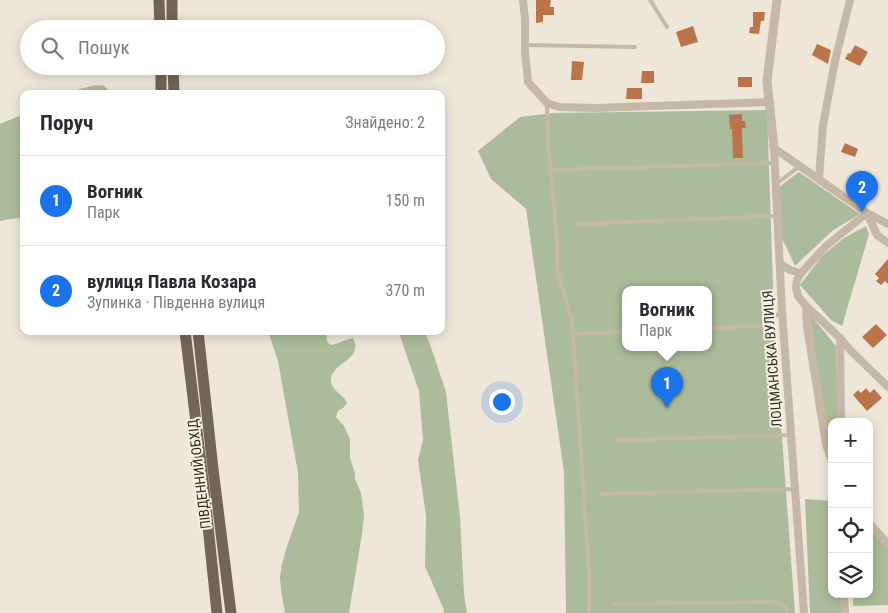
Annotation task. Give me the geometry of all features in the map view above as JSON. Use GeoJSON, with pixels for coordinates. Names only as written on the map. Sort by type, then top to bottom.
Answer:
{"type":"FeatureCollection","features":[{"type":"Feature","properties":{"kind":"main road"},"geometry":{"type":"LineString","coordinates":[[159,0],[160,20]]}},
{"type":"Feature","properties":{"kind":"main road"},"geometry":{"type":"LineString","coordinates":[[172,0],[172,20]]}},
{"type":"Feature","properties":{"kind":"main road"},"geometry":{"type":"LineString","coordinates":[[161,75],[161,90]]}},
{"type":"Feature","properties":{"kind":"main road"},"geometry":{"type":"LineString","coordinates":[[173,75],[174,90]]}},
{"type":"Feature","properties":{"kind":"main road","name":"ПІВДЕННИЙ ОБХІД"},"geometry":{"type":"LineString","coordinates":[[185,335],[205,497],[216,613]]}},
{"type":"Feature","properties":{"kind":"main road","name":"ПІВДЕННИЙ ОБХІД"},"geometry":{"type":"LineString","coordinates":[[198,335],[231,613]]}},
{"type":"Feature","properties":{"kind":"street"},"geometry":{"type":"LineString","coordinates":[[523,0],[528,82],[547,103],[559,107],[594,108],[770,102]]}},
{"type":"Feature","properties":{"kind":"street","name":"ЛОЦМАНСЬКА ВУЛИЦЯ"},"geometry":{"type":"LineString","coordinates":[[777,0],[767,82],[774,148],[782,311],[804,613]]}},
{"type":"Feature","properties":{"kind":"street"},"geometry":{"type":"LineString","coordinates":[[818,179],[823,125],[850,0]]}},
{"type":"Feature","properties":{"kind":"street"},"geometry":{"type":"LineString","coordinates":[[774,148],[867,213],[888,224]]}},
{"type":"Feature","properties":{"kind":"street"},"geometry":{"type":"LineString","coordinates":[[867,213],[877,235],[888,243]]}},
{"type":"Feature","properties":{"kind":"street"},"geometry":{"type":"LineString","coordinates":[[867,213],[826,246],[801,273],[797,280],[796,288],[798,296],[806,306],[888,387]]}},
{"type":"Feature","properties":{"kind":"street"},"geometry":{"type":"LineString","coordinates":[[780,264],[790,270],[801,273]]}},
{"type":"Feature","properties":{"kind":"street"},"geometry":{"type":"LineString","coordinates":[[806,306],[807,327],[828,450]]}},
{"type":"Feature","properties":{"kind":"street"},"geometry":{"type":"LineString","coordinates":[[840,338],[841,418]]}},
{"type":"Feature","properties":{"kind":"street"},"geometry":{"type":"LineString","coordinates":[[873,527],[888,544]]}},
{"type":"Feature","properties":{"kind":"street"},"geometry":{"type":"LineString","coordinates":[[844,598],[845,613]]}},
{"type":"Feature","properties":{"kind":"lane"},"geometry":{"type":"LineString","coordinates":[[650,0],[667,27]]}},
{"type":"Feature","properties":{"kind":"lane"},"geometry":{"type":"LineString","coordinates":[[525,46],[635,47]]}},
{"type":"Feature","properties":{"kind":"lane"},"geometry":{"type":"LineString","coordinates":[[547,103],[548,144],[557,240],[557,272],[572,318],[589,573],[589,613]]}},
{"type":"Feature","properties":{"kind":"lane"},"geometry":{"type":"LineString","coordinates":[[550,170],[775,163]]}},
{"type":"Feature","properties":{"kind":"lane"},"geometry":{"type":"LineString","coordinates":[[776,184],[800,166]]}},
{"type":"Feature","properties":{"kind":"lane"},"geometry":{"type":"LineString","coordinates":[[580,224],[777,216]]}},
{"type":"Feature","properties":{"kind":"lane"},"geometry":{"type":"LineString","coordinates":[[712,328],[762,326],[782,311]]}},
{"type":"Feature","properties":{"kind":"lane"},"geometry":{"type":"LineString","coordinates":[[572,334],[622,332]]}},
{"type":"Feature","properties":{"kind":"lane"},"geometry":{"type":"LineString","coordinates":[[618,440],[791,435]]}},
{"type":"Feature","properties":{"kind":"lane"},"geometry":{"type":"LineString","coordinates":[[601,494],[795,489]]}},
{"type":"Feature","properties":{"kind":"lane"},"geometry":{"type":"LineString","coordinates":[[614,604],[774,602],[785,606],[787,613]]}},
{"type":"Feature","properties":{"kind":"green space"},"geometry":{"type":"Polygon","coordinates":[[[103,85],[109,90],[76,90],[103,85]]]}},
{"type":"Feature","properties":{"kind":"green space"},"geometry":{"type":"Polygon","coordinates":[[[767,110],[775,344],[795,613],[566,613],[564,472],[526,209],[491,179],[478,151],[520,117],[554,113],[767,110]]]}},
{"type":"Feature","properties":{"kind":"green space"},"geometry":{"type":"Polygon","coordinates":[[[20,116],[20,218],[0,221],[0,124],[20,116]]]}},
{"type":"Feature","properties":{"kind":"green space"},"geometry":{"type":"Polygon","coordinates":[[[799,172],[860,214],[832,231],[795,266],[781,236],[779,187],[799,172]]]}},
{"type":"Feature","properties":{"kind":"green space"},"geometry":{"type":"Polygon","coordinates":[[[866,226],[869,234],[842,326],[831,320],[800,285],[822,256],[844,238],[866,226]]]}},
{"type":"Feature","properties":{"kind":"green space"},"geometry":{"type":"Polygon","coordinates":[[[809,313],[836,346],[838,418],[828,418],[828,437],[809,313]]]}},
{"type":"Feature","properties":{"kind":"green space"},"geometry":{"type":"Polygon","coordinates":[[[269,335],[326,335],[330,345],[353,338],[355,345],[351,357],[335,370],[331,381],[334,388],[347,403],[338,411],[336,417],[344,426],[350,439],[350,458],[355,479],[361,493],[364,516],[349,613],[285,613],[280,577],[287,546],[299,512],[298,473],[278,361],[269,335]]]}},
{"type":"Feature","properties":{"kind":"green space"},"geometry":{"type":"Polygon","coordinates":[[[426,335],[446,392],[460,517],[464,594],[467,613],[444,613],[425,566],[426,516],[418,460],[423,440],[419,391],[400,336],[426,335]]]}},
{"type":"Feature","properties":{"kind":"green space"},"geometry":{"type":"Polygon","coordinates":[[[805,499],[828,501],[828,598],[844,598],[845,613],[810,613],[805,499]]]}},
{"type":"Feature","properties":{"kind":"green space"},"geometry":{"type":"Polygon","coordinates":[[[873,532],[888,548],[888,605],[853,606],[853,598],[873,598],[873,532]]]}},
{"type":"Feature","properties":{"kind":"building"},"geometry":{"type":"Polygon","coordinates":[[[536,0],[551,0],[550,7],[554,7],[554,15],[543,15],[543,22],[536,23],[536,0]]]}},
{"type":"Feature","properties":{"kind":"building"},"geometry":{"type":"Polygon","coordinates":[[[753,12],[765,12],[759,34],[749,33],[750,27],[753,27],[753,12]]]}},
{"type":"Feature","properties":{"kind":"building"},"geometry":{"type":"Polygon","coordinates":[[[693,26],[698,42],[681,47],[676,32],[693,26]]]}},
{"type":"Feature","properties":{"kind":"building"},"geometry":{"type":"Polygon","coordinates":[[[817,44],[831,50],[828,64],[812,55],[817,44]]]}},
{"type":"Feature","properties":{"kind":"building"},"geometry":{"type":"Polygon","coordinates":[[[855,45],[868,52],[860,66],[845,59],[855,45]]]}},
{"type":"Feature","properties":{"kind":"building"},"geometry":{"type":"Polygon","coordinates":[[[572,61],[584,62],[582,80],[571,80],[572,61]]]}},
{"type":"Feature","properties":{"kind":"building"},"geometry":{"type":"Polygon","coordinates":[[[642,71],[654,71],[654,83],[641,83],[642,71]]]}},
{"type":"Feature","properties":{"kind":"building"},"geometry":{"type":"Polygon","coordinates":[[[738,77],[752,77],[752,87],[738,87],[738,77]]]}},
{"type":"Feature","properties":{"kind":"building"},"geometry":{"type":"Polygon","coordinates":[[[627,88],[642,88],[642,99],[626,99],[627,88]]]}},
{"type":"Feature","properties":{"kind":"building"},"geometry":{"type":"Polygon","coordinates":[[[742,114],[742,121],[745,121],[746,128],[742,128],[743,158],[733,158],[732,129],[730,129],[729,115],[742,114]]]}},
{"type":"Feature","properties":{"kind":"building"},"geometry":{"type":"Polygon","coordinates":[[[845,143],[858,149],[855,157],[841,152],[845,143]]]}},
{"type":"Feature","properties":{"kind":"building"},"geometry":{"type":"Polygon","coordinates":[[[888,259],[888,284],[885,281],[881,285],[876,281],[879,278],[875,274],[888,259]]]}},
{"type":"Feature","properties":{"kind":"building"},"geometry":{"type":"Polygon","coordinates":[[[876,324],[887,335],[873,348],[862,337],[876,324]]]}},
{"type":"Feature","properties":{"kind":"building"},"geometry":{"type":"Polygon","coordinates":[[[866,388],[870,393],[874,389],[882,398],[867,411],[853,395],[858,390],[861,393],[866,388]]]}},
{"type":"Feature","properties":{"kind":"place","name":"вулиця Павла Козара"},"geometry":{"type":"Point","coordinates":[862,212]}},
{"type":"Feature","properties":{"kind":"place","name":"Вогник"},"geometry":{"type":"Point","coordinates":[667,408]}}]}
